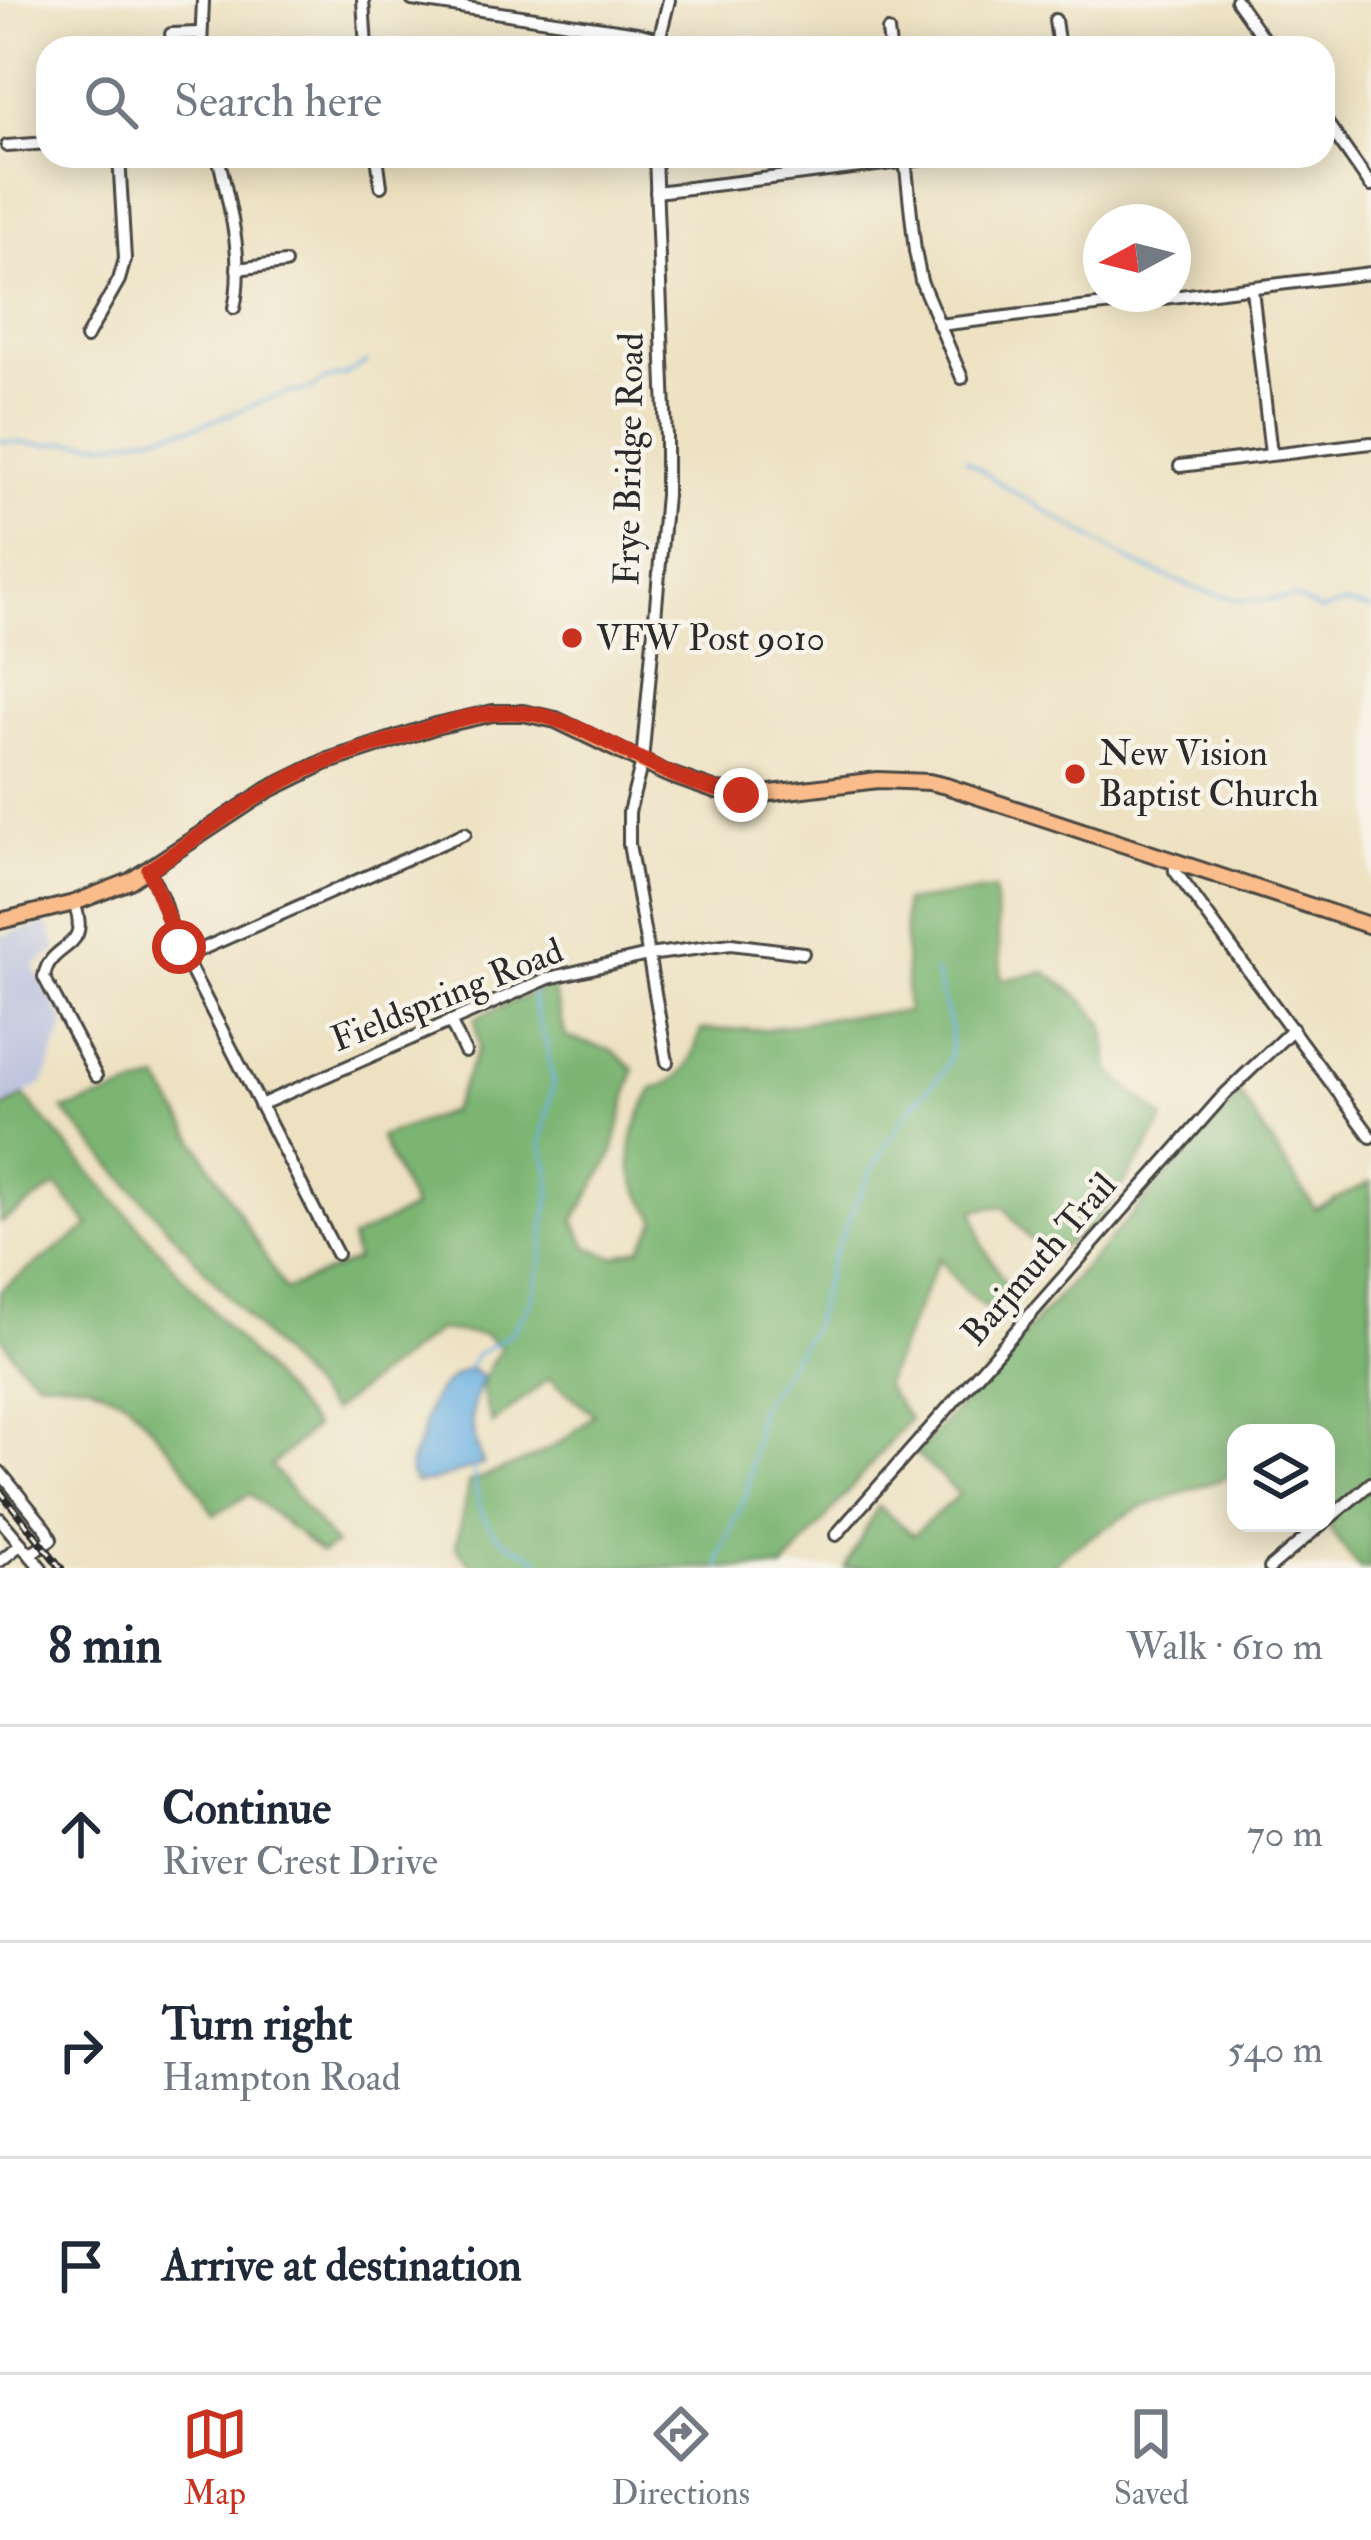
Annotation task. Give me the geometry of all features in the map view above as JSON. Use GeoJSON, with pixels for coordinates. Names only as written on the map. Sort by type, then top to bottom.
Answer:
{"type":"FeatureCollection","features":[{"type":"Feature","properties":{"kind":"main road"},"geometry":{"type":"LineString","coordinates":[[0,921],[114,888],[296,775],[353,752],[477,715],[523,713],[556,720],[693,784],[741,795],[878,780],[929,782],[1371,926]]}},
{"type":"Feature","properties":{"kind":"street"},"geometry":{"type":"LineString","coordinates":[[200,36],[202,0]]}},
{"type":"Feature","properties":{"kind":"street"},"geometry":{"type":"LineString","coordinates":[[364,0],[366,36]]}},
{"type":"Feature","properties":{"kind":"street"},"geometry":{"type":"LineString","coordinates":[[412,0],[643,36]]}},
{"type":"Feature","properties":{"kind":"street"},"geometry":{"type":"LineString","coordinates":[[660,36],[669,0]]}},
{"type":"Feature","properties":{"kind":"street"},"geometry":{"type":"LineString","coordinates":[[1236,0],[1262,36]]}},
{"type":"Feature","properties":{"kind":"street"},"geometry":{"type":"LineString","coordinates":[[1055,20],[1057,36]]}},
{"type":"Feature","properties":{"kind":"street"},"geometry":{"type":"LineString","coordinates":[[888,31],[889,36]]}},
{"type":"Feature","properties":{"kind":"street"},"geometry":{"type":"LineString","coordinates":[[171,34],[200,32]]}},
{"type":"Feature","properties":{"kind":"street"},"geometry":{"type":"LineString","coordinates":[[1335,134],[1371,186]]}},
{"type":"Feature","properties":{"kind":"street"},"geometry":{"type":"LineString","coordinates":[[7,146],[36,144]]}},
{"type":"Feature","properties":{"kind":"street"},"geometry":{"type":"LineString","coordinates":[[86,338],[119,280],[125,259],[119,168]]}},
{"type":"Feature","properties":{"kind":"street"},"geometry":{"type":"LineString","coordinates":[[220,168],[239,285],[234,308]]}},
{"type":"Feature","properties":{"kind":"street"},"geometry":{"type":"LineString","coordinates":[[379,168],[381,186]]}},
{"type":"Feature","properties":{"kind":"street","name":"Frye Bridge Road"},"geometry":{"type":"LineString","coordinates":[[655,168],[666,472],[657,613],[642,762],[629,812],[629,844],[667,1062]]}},
{"type":"Feature","properties":{"kind":"street"},"geometry":{"type":"LineString","coordinates":[[656,192],[836,168]]}},
{"type":"Feature","properties":{"kind":"street"},"geometry":{"type":"LineString","coordinates":[[905,168],[918,266],[927,299],[962,378]]}},
{"type":"Feature","properties":{"kind":"street"},"geometry":{"type":"LineString","coordinates":[[237,269],[285,263]]}},
{"type":"Feature","properties":{"kind":"street"},"geometry":{"type":"LineString","coordinates":[[939,325],[1371,272]]}},
{"type":"Feature","properties":{"kind":"street"},"geometry":{"type":"LineString","coordinates":[[1252,289],[1270,454]]}},
{"type":"Feature","properties":{"kind":"street"},"geometry":{"type":"LineString","coordinates":[[1180,466],[1371,442]]}},
{"type":"Feature","properties":{"kind":"street"},"geometry":{"type":"LineString","coordinates":[[184,956],[465,833]]}},
{"type":"Feature","properties":{"kind":"street"},"geometry":{"type":"LineString","coordinates":[[1174,859],[1175,871],[1371,1137]]}},
{"type":"Feature","properties":{"kind":"street"},"geometry":{"type":"LineString","coordinates":[[149,870],[184,956],[337,1254]]}},
{"type":"Feature","properties":{"kind":"street"},"geometry":{"type":"LineString","coordinates":[[74,903],[78,933],[46,965],[44,976],[96,1076]]}},
{"type":"Feature","properties":{"kind":"street","name":"Fieldspring Road"},"geometry":{"type":"LineString","coordinates":[[260,1105],[550,978],[648,955],[731,944],[803,952]]}},
{"type":"Feature","properties":{"kind":"street"},"geometry":{"type":"LineString","coordinates":[[450,1021],[465,1052]]}},
{"type":"Feature","properties":{"kind":"street","name":"Barjmuth Trail"},"geometry":{"type":"LineString","coordinates":[[836,1535],[1223,1096],[1293,1029]]}},
{"type":"Feature","properties":{"kind":"street"},"geometry":{"type":"LineString","coordinates":[[0,1472],[51,1539],[0,1561]]}},
{"type":"Feature","properties":{"kind":"street"},"geometry":{"type":"LineString","coordinates":[[1335,1514],[1371,1483]]}},
{"type":"Feature","properties":{"kind":"street"},"geometry":{"type":"LineString","coordinates":[[0,1519],[41,1568]]}},
{"type":"Feature","properties":{"kind":"street"},"geometry":{"type":"LineString","coordinates":[[1270,1568],[1313,1532]]}},
{"type":"Feature","properties":{"kind":"shaded area"},"geometry":{"type":"Polygon","coordinates":[[[48,923],[57,949],[33,966],[65,1023],[44,1083],[0,1110],[0,936],[48,923]]]}},
{"type":"Feature","properties":{"kind":"green space"},"geometry":{"type":"Polygon","coordinates":[[[994,890],[1002,980],[1046,972],[1081,998],[1104,1024],[1110,1072],[1164,1119],[1091,1228],[1054,1252],[1029,1238],[1003,1206],[974,1210],[982,1244],[1014,1299],[992,1313],[963,1289],[939,1258],[884,1385],[909,1419],[784,1568],[474,1568],[456,1547],[469,1482],[552,1448],[594,1414],[549,1378],[492,1424],[483,1384],[502,1348],[484,1335],[438,1330],[331,1412],[63,1110],[159,1080],[285,1290],[356,1260],[351,1239],[413,1208],[380,1137],[451,1111],[479,1047],[475,1018],[552,985],[566,1037],[613,1051],[634,1069],[612,1156],[574,1221],[588,1247],[614,1257],[641,1248],[657,1220],[632,1173],[634,1136],[653,1089],[681,1074],[701,1030],[768,1029],[835,1017],[907,1012],[904,902],[994,890]]]}},
{"type":"Feature","properties":{"kind":"green space"},"geometry":{"type":"Polygon","coordinates":[[[1240,1095],[1315,1209],[1371,1182],[1371,1568],[1359,1568],[1332,1532],[1335,1424],[1227,1424],[1227,1477],[1137,1509],[1069,1550],[1050,1568],[845,1568],[878,1506],[913,1535],[959,1494],[916,1454],[1240,1095]]]}},
{"type":"Feature","properties":{"kind":"green space"},"geometry":{"type":"Polygon","coordinates":[[[24,1096],[314,1427],[271,1466],[335,1545],[321,1553],[250,1494],[214,1515],[183,1464],[128,1401],[87,1383],[37,1379],[19,1363],[0,1335],[0,1290],[90,1226],[57,1186],[0,1223],[0,1110],[24,1096]]]}},
{"type":"Feature","properties":{"kind":"water"},"geometry":{"type":"Polygon","coordinates":[[[469,1368],[483,1378],[472,1421],[483,1464],[415,1483],[410,1466],[431,1402],[447,1382],[469,1368]]]}},
{"type":"Feature","properties":{"kind":"waterway"},"geometry":{"type":"LineString","coordinates":[[0,441],[112,443],[199,426],[283,394],[311,389],[367,362]]}},
{"type":"Feature","properties":{"kind":"waterway"},"geometry":{"type":"LineString","coordinates":[[965,459],[1134,563],[1199,590],[1245,601],[1296,598],[1320,611],[1345,604],[1371,609]]}},
{"type":"Feature","properties":{"kind":"waterway"},"geometry":{"type":"LineString","coordinates":[[720,1568],[720,1555],[747,1492],[759,1408],[811,1330],[830,1263],[866,1180],[905,1114],[944,1071],[951,1056],[950,1026],[935,971]]}},
{"type":"Feature","properties":{"kind":"waterway"},"geometry":{"type":"LineString","coordinates":[[469,1368],[475,1356],[510,1334],[522,1317],[542,1260],[551,1194],[541,1143],[553,1084],[532,988]]}},
{"type":"Feature","properties":{"kind":"waterway"},"geometry":{"type":"LineString","coordinates":[[473,1466],[479,1503],[488,1523],[545,1568]]}},
{"type":"Feature","properties":{"kind":"railway"},"geometry":{"type":"LineString","coordinates":[[0,1491],[61,1568]]}},
{"type":"Feature","properties":{"kind":"place","name":"VFW Post 9010"},"geometry":{"type":"Point","coordinates":[572,638]}},
{"type":"Feature","properties":{"kind":"place","name":"New Vision Baptist Church"},"geometry":{"type":"Point","coordinates":[1075,774]}},
{"type":"Feature","properties":{"kind":"route"},"geometry":{"type":"LineString","coordinates":[[179,947],[149,870],[296,775],[463,718],[507,712],[538,715],[693,784],[741,795]]}}]}
